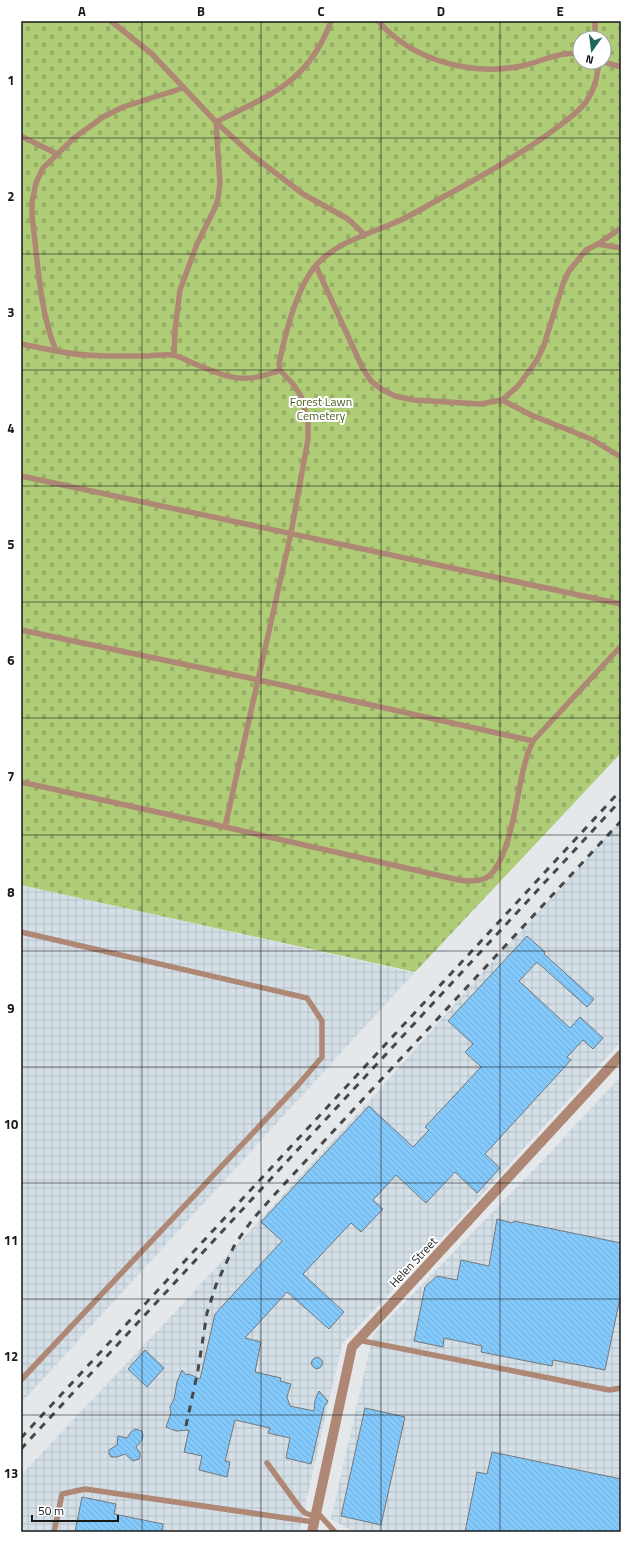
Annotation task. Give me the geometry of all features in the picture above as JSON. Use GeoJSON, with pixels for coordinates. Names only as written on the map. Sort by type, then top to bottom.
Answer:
{"type":"FeatureCollection","features":[{"type":"Feature","properties":{"kind":"street","name":"Helen Street"},"geometry":{"type":"LineString","coordinates":[[315,1521],[352,1347],[621,1055]]}},
{"type":"Feature","properties":{"kind":"lane"},"geometry":{"type":"LineString","coordinates":[[111,21],[152,54],[216,122],[252,155],[303,194],[348,219],[364,234]]}},
{"type":"Feature","properties":{"kind":"lane"},"geometry":{"type":"LineString","coordinates":[[216,122],[266,97],[294,78],[305,68],[318,50],[331,21]]}},
{"type":"Feature","properties":{"kind":"lane"},"geometry":{"type":"LineString","coordinates":[[378,21],[400,41],[417,51],[435,59],[467,68],[508,68],[563,54],[572,54]]}},
{"type":"Feature","properties":{"kind":"lane"},"geometry":{"type":"LineString","coordinates":[[225,827],[259,680],[291,533],[306,455],[308,422],[301,396],[293,384],[280,370],[281,356],[292,315],[304,285],[316,266],[336,249],[364,234],[401,220],[481,177],[531,147],[559,126],[585,103],[592,93],[597,80],[598,70]]}},
{"type":"Feature","properties":{"kind":"lane"},"geometry":{"type":"LineString","coordinates":[[56,351],[45,315],[32,216],[32,202],[36,183],[43,168],[74,138],[103,117],[123,107],[183,88]]}},
{"type":"Feature","properties":{"kind":"lane"},"geometry":{"type":"LineString","coordinates":[[174,355],[175,330],[180,290],[192,258],[218,199],[220,183],[216,122]]}},
{"type":"Feature","properties":{"kind":"lane"},"geometry":{"type":"LineString","coordinates":[[21,136],[57,154]]}},
{"type":"Feature","properties":{"kind":"lane"},"geometry":{"type":"LineString","coordinates":[[316,266],[363,369],[371,381],[381,389],[395,396],[420,400],[480,404],[502,400],[518,386],[537,360],[569,271],[586,250],[598,244],[621,228]]}},
{"type":"Feature","properties":{"kind":"lane"},"geometry":{"type":"LineString","coordinates":[[598,244],[621,248]]}},
{"type":"Feature","properties":{"kind":"lane"},"geometry":{"type":"LineString","coordinates":[[21,344],[89,356],[174,355],[208,369],[239,379],[254,379],[280,370]]}},
{"type":"Feature","properties":{"kind":"lane"},"geometry":{"type":"LineString","coordinates":[[502,400],[531,415],[592,438],[621,457]]}},
{"type":"Feature","properties":{"kind":"lane"},"geometry":{"type":"LineString","coordinates":[[21,476],[621,604]]}},
{"type":"Feature","properties":{"kind":"lane"},"geometry":{"type":"LineString","coordinates":[[21,630],[259,680],[533,741]]}},
{"type":"Feature","properties":{"kind":"lane"},"geometry":{"type":"LineString","coordinates":[[21,782],[459,880],[475,881],[486,878],[495,870],[502,858],[509,837],[523,768],[533,741],[621,646]]}},
{"type":"Feature","properties":{"kind":"lane"},"geometry":{"type":"LineString","coordinates":[[21,932],[307,998],[322,1021],[322,1057],[298,1085],[21,1380]]}},
{"type":"Feature","properties":{"kind":"lane"},"geometry":{"type":"LineString","coordinates":[[358,1340],[610,1390],[621,1388]]}},
{"type":"Feature","properties":{"kind":"lane"},"geometry":{"type":"LineString","coordinates":[[267,1464],[300,1508],[315,1521],[335,1532]]}},
{"type":"Feature","properties":{"kind":"lane"},"geometry":{"type":"LineString","coordinates":[[54,1532],[62,1494],[85,1489],[315,1521]]}},
{"type":"Feature","properties":{"kind":"shaded area"},"geometry":{"type":"Polygon","coordinates":[[[621,820],[621,1042],[465,1213],[342,1344],[299,1532],[21,1532],[21,1475],[176,1311],[374,1096],[482,973],[621,820]]]}},
{"type":"Feature","properties":{"kind":"shaded area"},"geometry":{"type":"Polygon","coordinates":[[[21,885],[414,973],[21,1403],[21,885]]]}},
{"type":"Feature","properties":{"kind":"shaded area"},"geometry":{"type":"Polygon","coordinates":[[[621,1076],[621,1532],[354,1532],[331,1519],[374,1334],[543,1160],[621,1076]]]}},
{"type":"Feature","properties":{"kind":"green space","name":"Forest Lawn Cemetery"},"geometry":{"type":"Polygon","coordinates":[[[21,21],[621,21],[621,753],[415,972],[21,885],[21,21]]]}},
{"type":"Feature","properties":{"kind":"building"},"geometry":{"type":"Polygon","coordinates":[[[527,936],[545,952],[544,954],[594,999],[587,1007],[537,962],[519,981],[570,1028],[580,1017],[603,1038],[593,1049],[583,1040],[567,1057],[571,1060],[485,1154],[500,1168],[477,1193],[455,1172],[426,1203],[396,1175],[373,1200],[383,1209],[361,1232],[351,1223],[303,1274],[344,1312],[329,1329],[287,1292],[245,1338],[261,1342],[255,1372],[281,1378],[280,1381],[291,1384],[287,1397],[290,1406],[314,1411],[315,1400],[319,1391],[328,1401],[324,1407],[311,1464],[286,1458],[290,1438],[268,1433],[270,1428],[235,1420],[225,1461],[230,1462],[227,1477],[199,1470],[202,1456],[184,1452],[189,1430],[176,1431],[166,1427],[171,1413],[170,1407],[174,1399],[177,1382],[182,1370],[186,1375],[189,1374],[200,1379],[215,1314],[282,1241],[261,1222],[369,1106],[413,1147],[429,1130],[425,1127],[481,1067],[465,1052],[473,1044],[448,1021],[527,936]]]}},
{"type":"Feature","properties":{"kind":"building"},"geometry":{"type":"Polygon","coordinates":[[[497,1219],[512,1223],[514,1221],[621,1243],[621,1293],[605,1370],[553,1360],[552,1366],[481,1352],[482,1346],[444,1338],[443,1347],[414,1341],[425,1287],[437,1276],[457,1280],[461,1260],[489,1266],[497,1219]]]}},
{"type":"Feature","properties":{"kind":"building"},"geometry":{"type":"Polygon","coordinates":[[[145,1350],[164,1368],[147,1387],[128,1369],[145,1350]]]}},
{"type":"Feature","properties":{"kind":"building"},"geometry":{"type":"Polygon","coordinates":[[[317,1357],[321,1359],[323,1363],[321,1367],[317,1369],[313,1367],[311,1363],[313,1359],[317,1357]]]}},
{"type":"Feature","properties":{"kind":"building"},"geometry":{"type":"Polygon","coordinates":[[[365,1408],[405,1417],[381,1525],[341,1516],[365,1408]]]}},
{"type":"Feature","properties":{"kind":"building"},"geometry":{"type":"Polygon","coordinates":[[[135,1429],[142,1431],[143,1436],[142,1440],[136,1447],[140,1453],[139,1459],[133,1461],[125,1454],[117,1457],[111,1457],[109,1450],[117,1445],[118,1436],[127,1438],[135,1429]]]}},
{"type":"Feature","properties":{"kind":"building"},"geometry":{"type":"Polygon","coordinates":[[[492,1452],[621,1479],[621,1532],[465,1532],[477,1472],[487,1474],[492,1452]]]}},
{"type":"Feature","properties":{"kind":"building"},"geometry":{"type":"Polygon","coordinates":[[[82,1497],[116,1504],[114,1514],[163,1524],[162,1532],[75,1532],[82,1497]]]}},
{"type":"Feature","properties":{"kind":"railway"},"geometry":{"type":"LineString","coordinates":[[21,1438],[621,790]]}},
{"type":"Feature","properties":{"kind":"railway"},"geometry":{"type":"LineString","coordinates":[[21,1449],[621,800]]}},
{"type":"Feature","properties":{"kind":"railway"},"geometry":{"type":"LineString","coordinates":[[186,1426],[198,1370],[207,1313],[216,1285],[235,1244],[253,1219],[276,1193],[621,821]]}}]}
